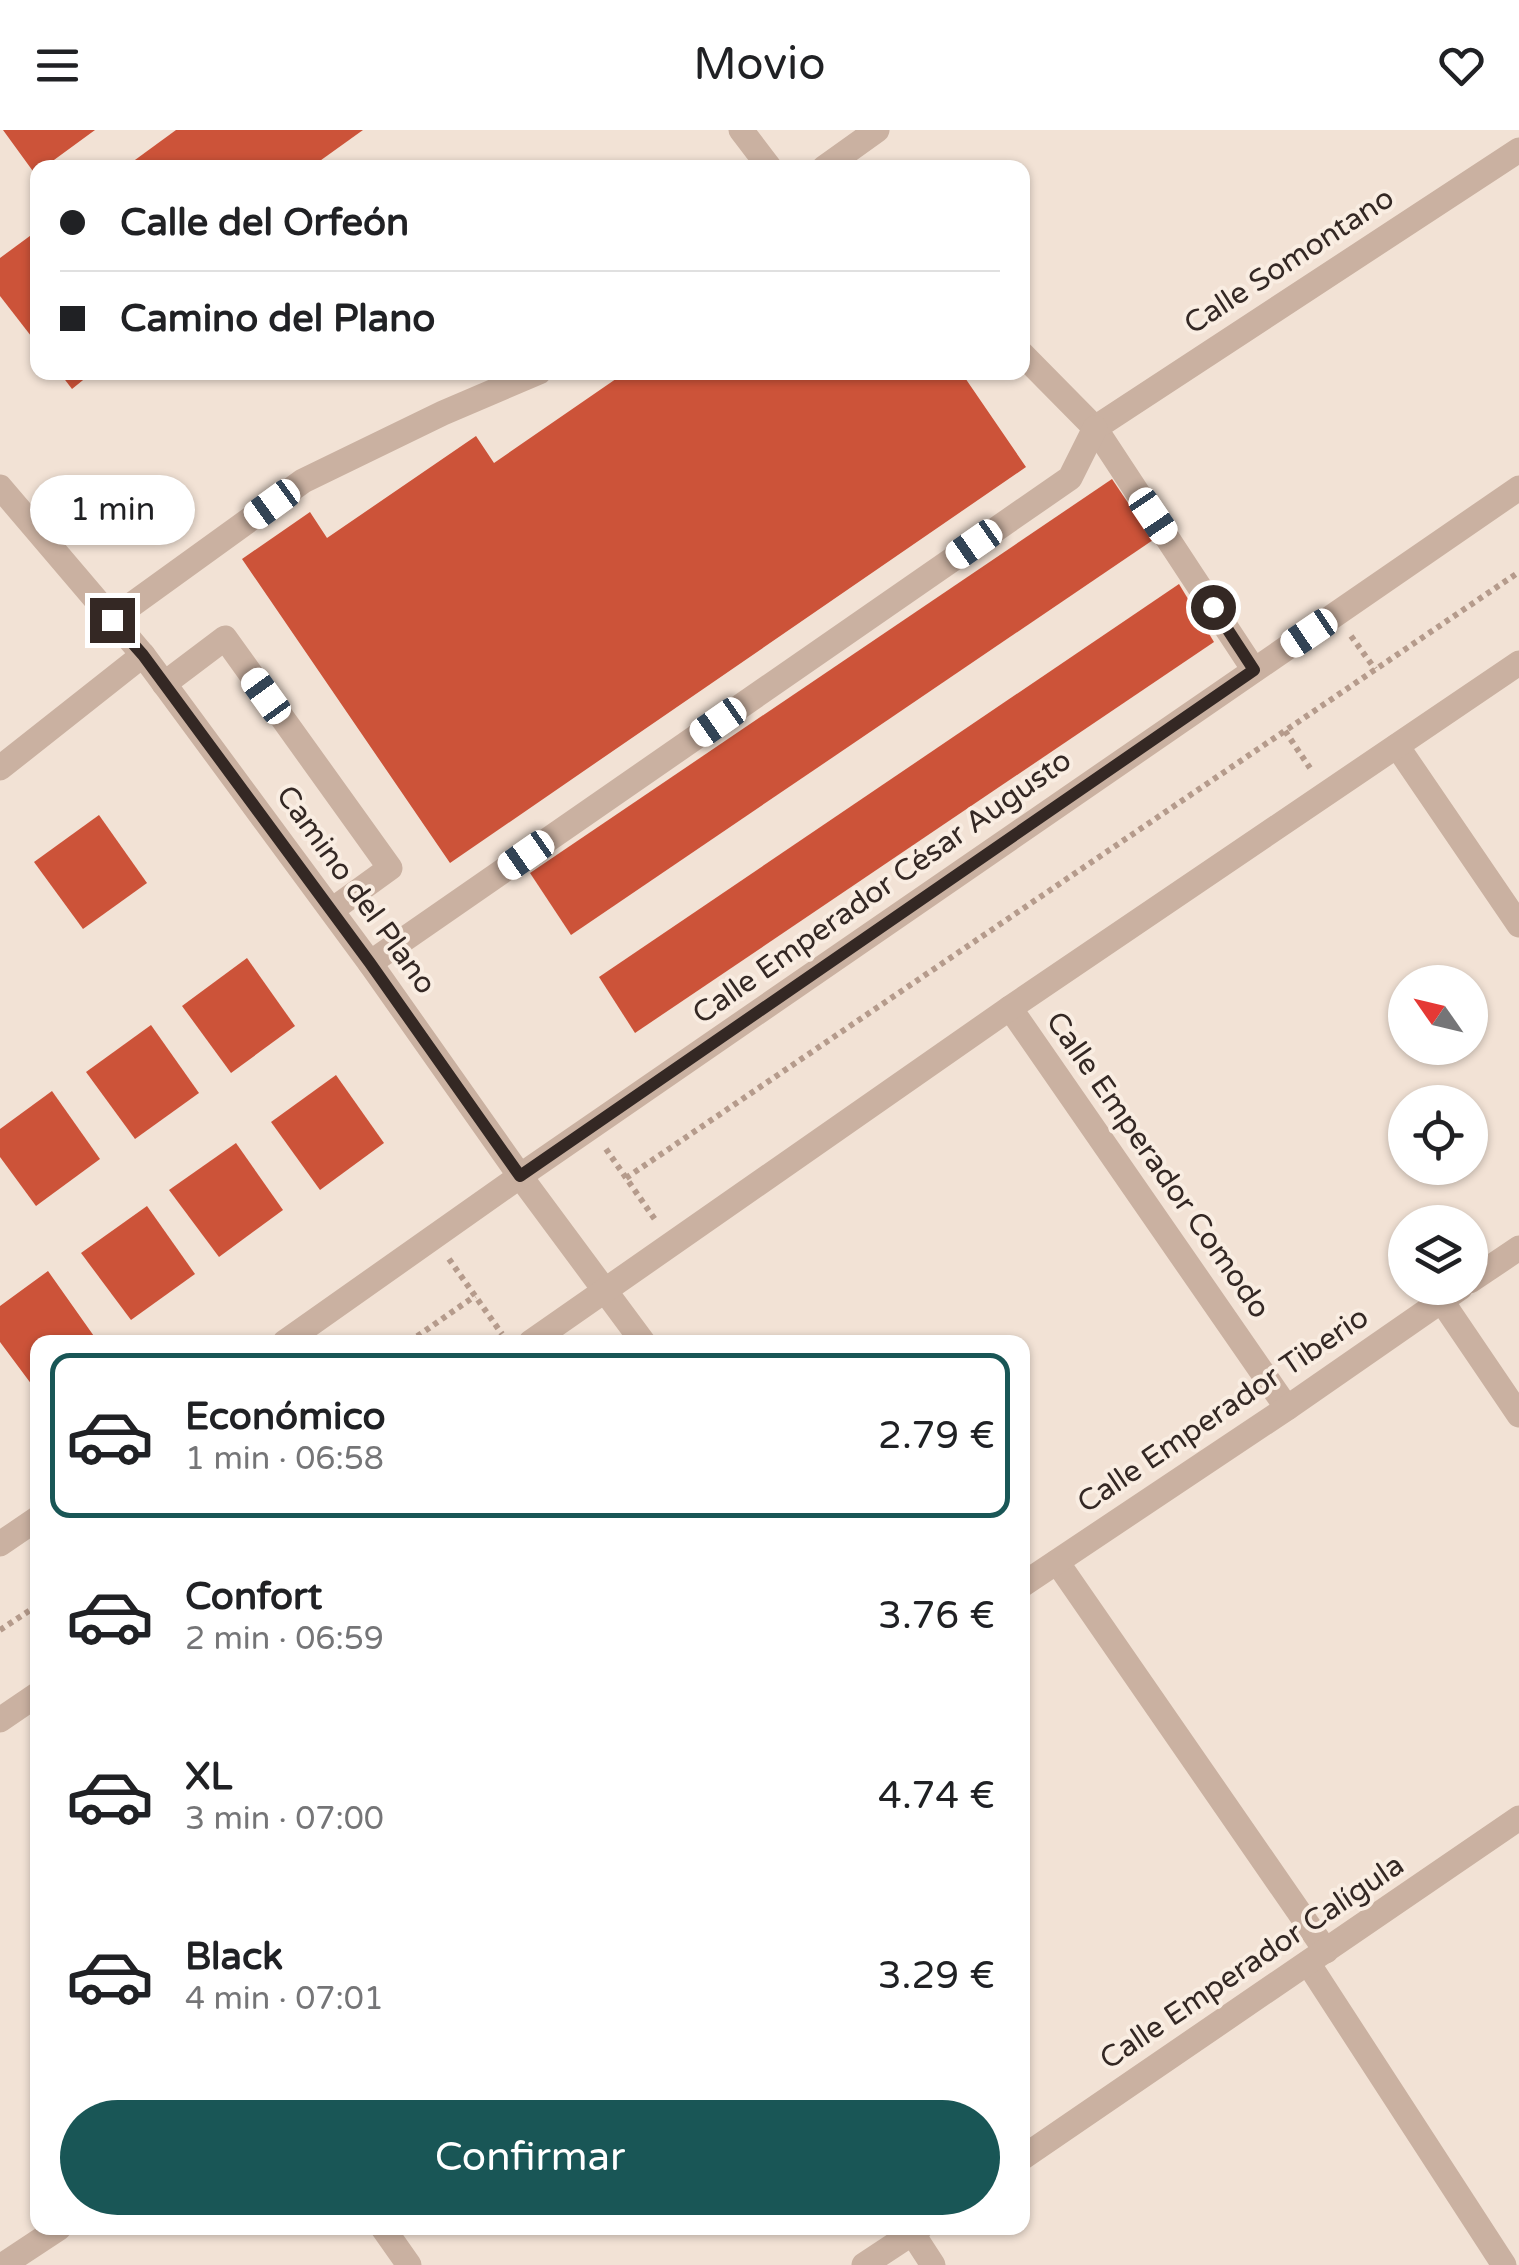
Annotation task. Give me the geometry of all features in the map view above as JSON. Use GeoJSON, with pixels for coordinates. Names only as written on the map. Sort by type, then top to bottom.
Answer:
{"type":"FeatureCollection","features":[{"type":"Feature","properties":{"kind":"street"},"geometry":{"type":"LineString","coordinates":[[742,130],[764,160]]}},
{"type":"Feature","properties":{"kind":"street"},"geometry":{"type":"LineString","coordinates":[[835,160],[877,130]]}},
{"type":"Feature","properties":{"kind":"street","name":"Calle Somontano"},"geometry":{"type":"LineString","coordinates":[[1094,428],[1519,150]]}},
{"type":"Feature","properties":{"kind":"street"},"geometry":{"type":"LineString","coordinates":[[1030,362],[1094,428],[1254,670]]}},
{"type":"Feature","properties":{"kind":"street"},"geometry":{"type":"LineString","coordinates":[[112,620],[303,481],[520,380]]}},
{"type":"Feature","properties":{"kind":"street"},"geometry":{"type":"LineString","coordinates":[[370,963],[1070,478],[1094,428]]}},
{"type":"Feature","properties":{"kind":"street","name":"Camino del Plano"},"geometry":{"type":"LineString","coordinates":[[0,487],[143,655],[638,1335]]}},
{"type":"Feature","properties":{"kind":"street","name":"Calle Emperador César Augusto"},"geometry":{"type":"LineString","coordinates":[[295,1335],[1519,488]]}},
{"type":"Feature","properties":{"kind":"street"},"geometry":{"type":"LineString","coordinates":[[164,684],[225,638],[390,868],[332,910]]}},
{"type":"Feature","properties":{"kind":"street"},"geometry":{"type":"LineString","coordinates":[[0,768],[143,655]]}},
{"type":"Feature","properties":{"kind":"street"},"geometry":{"type":"LineString","coordinates":[[541,1335],[1010,1008],[1519,663]]}},
{"type":"Feature","properties":{"kind":"street"},"geometry":{"type":"LineString","coordinates":[[1397,746],[1519,925]]}},
{"type":"Feature","properties":{"kind":"street","name":"Calle Emperador Comodo"},"geometry":{"type":"LineString","coordinates":[[1010,1008],[1287,1408]]}},
{"type":"Feature","properties":{"kind":"street"},"geometry":{"type":"LineString","coordinates":[[1488,1269],[1519,1248]]}},
{"type":"Feature","properties":{"kind":"street","name":"Calle Emperador Tiberio"},"geometry":{"type":"LineString","coordinates":[[1030,1580],[1435,1305]]}},
{"type":"Feature","properties":{"kind":"street"},"geometry":{"type":"LineString","coordinates":[[1457,1305],[1519,1414]]}},
{"type":"Feature","properties":{"kind":"street"},"geometry":{"type":"LineString","coordinates":[[0,1544],[30,1523]]}},
{"type":"Feature","properties":{"kind":"street"},"geometry":{"type":"LineString","coordinates":[[1057,1562],[1317,1957],[1504,2265]]}},
{"type":"Feature","properties":{"kind":"street"},"geometry":{"type":"LineString","coordinates":[[0,1720],[30,1699]]}},
{"type":"Feature","properties":{"kind":"street","name":"Calle Emperador Calígula"},"geometry":{"type":"LineString","coordinates":[[1030,2153],[1519,1818]]}},
{"type":"Feature","properties":{"kind":"street"},"geometry":{"type":"LineString","coordinates":[[3,2265],[48,2235]]}},
{"type":"Feature","properties":{"kind":"street"},"geometry":{"type":"LineString","coordinates":[[389,2235],[409,2265]]}},
{"type":"Feature","properties":{"kind":"street"},"geometry":{"type":"LineString","coordinates":[[864,2265],[906,2235]]}},
{"type":"Feature","properties":{"kind":"street"},"geometry":{"type":"LineString","coordinates":[[917,2235],[933,2265]]}},
{"type":"Feature","properties":{"kind":"path"},"geometry":{"type":"LineString","coordinates":[[626,1178],[1519,572]]}},
{"type":"Feature","properties":{"kind":"path"},"geometry":{"type":"LineString","coordinates":[[1286,730],[1327,794]]}},
{"type":"Feature","properties":{"kind":"path"},"geometry":{"type":"LineString","coordinates":[[591,1127],[670,1243]]}},
{"type":"Feature","properties":{"kind":"path"},"geometry":{"type":"LineString","coordinates":[[434,1238],[503,1335]]}},
{"type":"Feature","properties":{"kind":"path"},"geometry":{"type":"LineString","coordinates":[[420,1335],[475,1296]]}},
{"type":"Feature","properties":{"kind":"path"},"geometry":{"type":"LineString","coordinates":[[0,1630],[30,1610]]}},
{"type":"Feature","properties":{"kind":"building"},"geometry":{"type":"Polygon","coordinates":[[[3,130],[95,130],[54,160],[30,160],[30,167],[3,130]]]}},
{"type":"Feature","properties":{"kind":"building"},"geometry":{"type":"Polygon","coordinates":[[[176,130],[363,130],[321,160],[135,160],[176,130]]]}},
{"type":"Feature","properties":{"kind":"building"},"geometry":{"type":"Polygon","coordinates":[[[30,236],[30,335],[0,296],[0,258],[30,236]]]}},
{"type":"Feature","properties":{"kind":"building"},"geometry":{"type":"Polygon","coordinates":[[[65,380],[83,380],[72,389],[65,380]]]}},
{"type":"Feature","properties":{"kind":"building"},"geometry":{"type":"Polygon","coordinates":[[[614,380],[966,380],[1026,467],[450,863],[242,559],[310,512],[327,538],[476,436],[494,463],[614,380]]]}},
{"type":"Feature","properties":{"kind":"building"},"geometry":{"type":"Polygon","coordinates":[[[1112,479],[1153,540],[571,935],[530,873],[1112,479]]]}},
{"type":"Feature","properties":{"kind":"building"},"geometry":{"type":"Polygon","coordinates":[[[1179,584],[1214,642],[635,1033],[599,977],[1179,584]]]}},
{"type":"Feature","properties":{"kind":"building"},"geometry":{"type":"Polygon","coordinates":[[[99,815],[147,883],[83,929],[34,862],[99,815]]]}},
{"type":"Feature","properties":{"kind":"building"},"geometry":{"type":"Polygon","coordinates":[[[247,958],[295,1026],[231,1073],[182,1006],[247,958]]]}},
{"type":"Feature","properties":{"kind":"building"},"geometry":{"type":"Polygon","coordinates":[[[151,1025],[199,1093],[135,1139],[86,1072],[151,1025]]]}},
{"type":"Feature","properties":{"kind":"building"},"geometry":{"type":"Polygon","coordinates":[[[336,1075],[384,1143],[320,1190],[271,1122],[336,1075]]]}},
{"type":"Feature","properties":{"kind":"building"},"geometry":{"type":"Polygon","coordinates":[[[52,1091],[100,1159],[36,1206],[0,1157],[0,1129],[52,1091]]]}},
{"type":"Feature","properties":{"kind":"building"},"geometry":{"type":"Polygon","coordinates":[[[236,1143],[283,1210],[219,1257],[169,1190],[236,1143]]]}},
{"type":"Feature","properties":{"kind":"building"},"geometry":{"type":"Polygon","coordinates":[[[147,1206],[195,1274],[131,1320],[81,1253],[147,1206]]]}},
{"type":"Feature","properties":{"kind":"building"},"geometry":{"type":"Polygon","coordinates":[[[48,1271],[93,1335],[30,1335],[30,1382],[0,1342],[0,1306],[48,1271]]]}},
{"type":"Feature","properties":{"kind":"route"},"geometry":{"type":"LineString","coordinates":[[112,620],[143,655],[370,963],[520,1176],[1254,670],[1213,607]]}}]}
